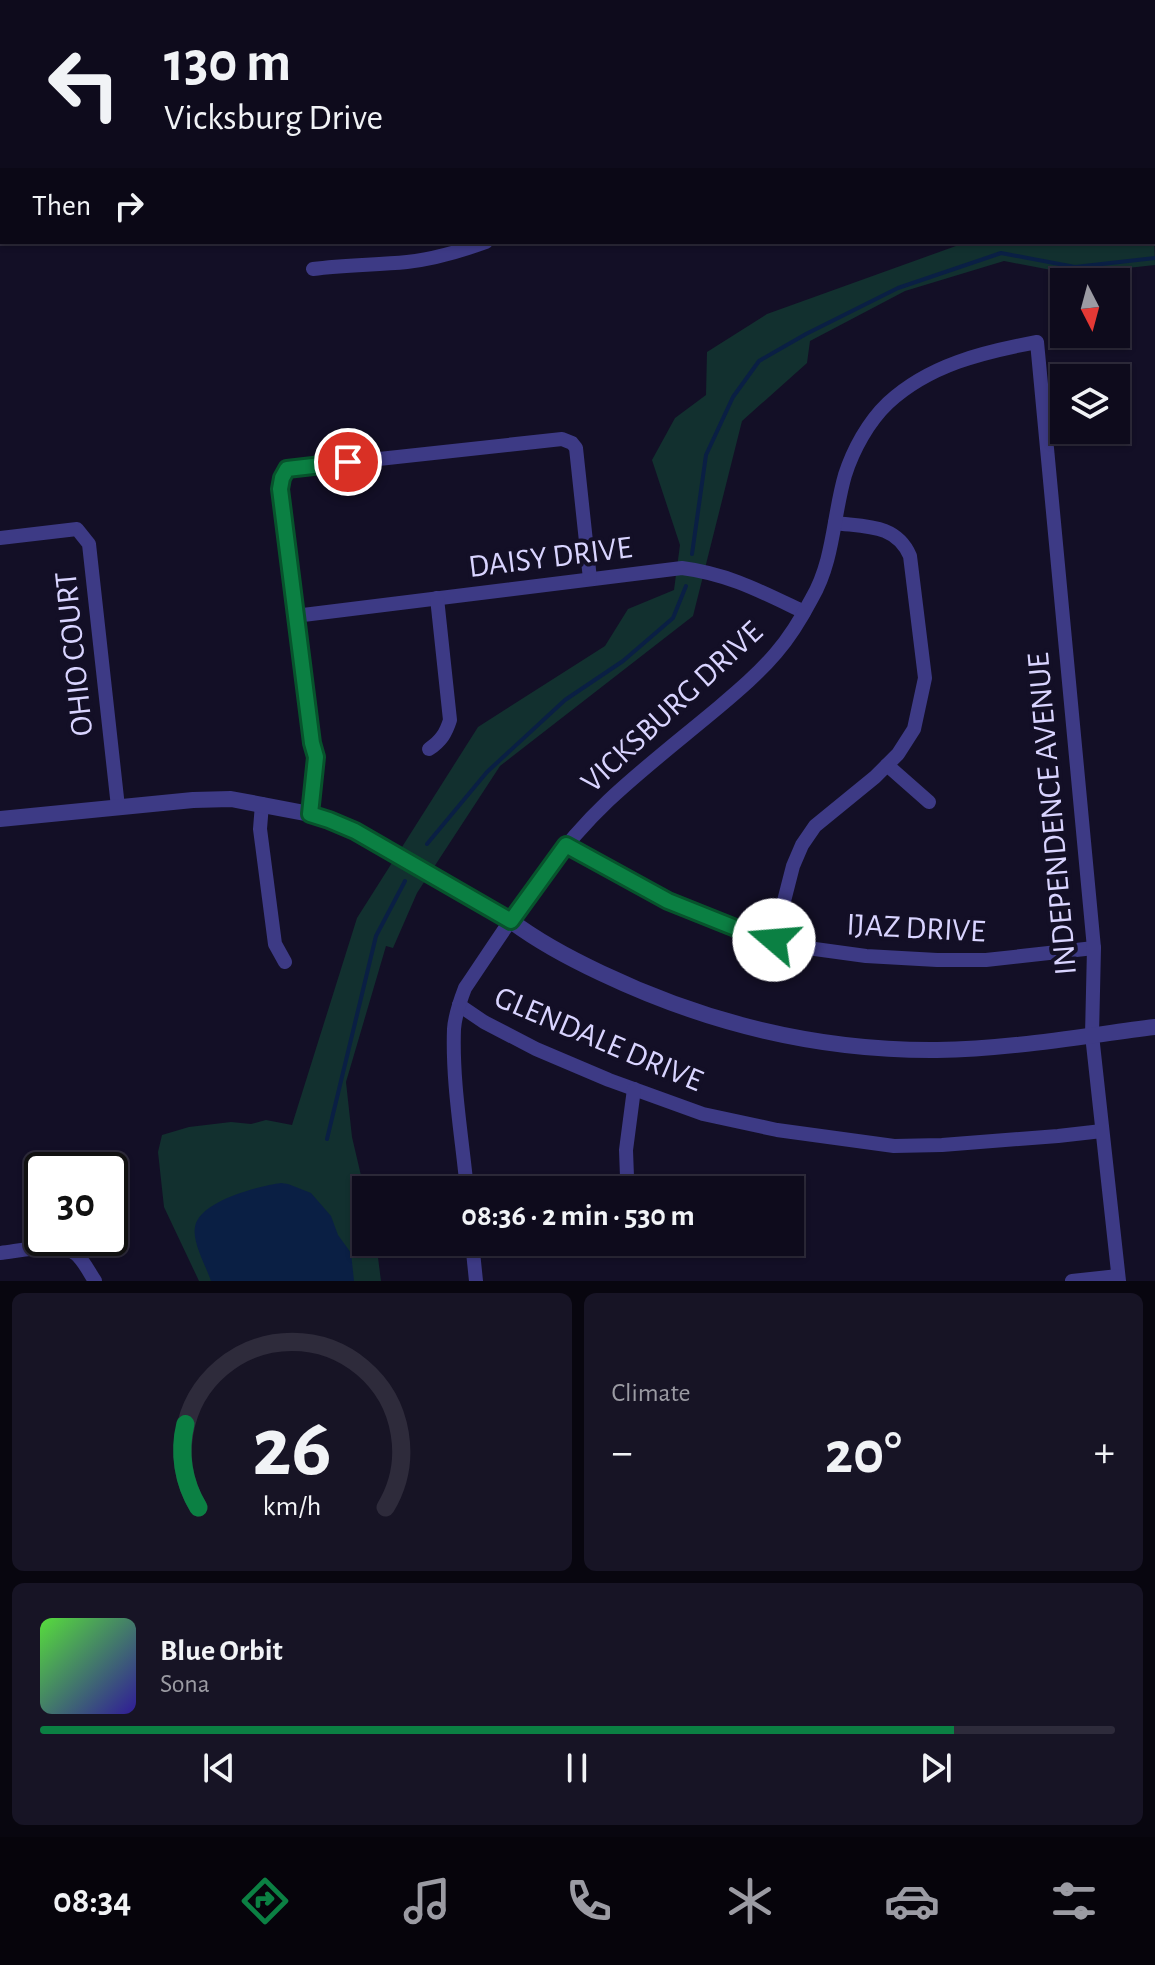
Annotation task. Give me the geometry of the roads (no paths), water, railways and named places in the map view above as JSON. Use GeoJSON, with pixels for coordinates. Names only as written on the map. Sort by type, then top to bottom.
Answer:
{"type":"FeatureCollection","features":[{"type":"Feature","properties":{"kind":"street"},"geometry":{"type":"LineString","coordinates":[[313,269],[409,262],[480,244]]}},
{"type":"Feature","properties":{"kind":"street","name":"VICKSBURG DRIVE"},"geometry":{"type":"LineString","coordinates":[[511,921],[566,845],[609,801],[754,677],[778,651],[815,593],[828,557],[845,476],[855,450],[887,404],[915,383],[948,365],[1037,342]]}},
{"type":"Feature","properties":{"kind":"street","name":"INDEPENDENCE AVENUE"},"geometry":{"type":"LineString","coordinates":[[1037,342],[1094,948],[1092,1035],[1119,1278]]}},
{"type":"Feature","properties":{"kind":"street"},"geometry":{"type":"LineString","coordinates":[[310,814],[316,757],[280,489],[287,469],[562,439],[576,448],[590,579]]}},
{"type":"Feature","properties":{"kind":"street"},"geometry":{"type":"LineString","coordinates":[[774,940],[793,866],[802,845],[815,826],[898,754],[914,729],[925,678],[910,556],[905,545],[884,529],[835,523]]}},
{"type":"Feature","properties":{"kind":"street","name":"OHIO COURT"},"geometry":{"type":"LineString","coordinates":[[0,538],[77,529],[89,544],[118,807]]}},
{"type":"Feature","properties":{"kind":"street","name":"DAISY DRIVE"},"geometry":{"type":"LineString","coordinates":[[295,616],[682,568],[737,580],[804,612]]}},
{"type":"Feature","properties":{"kind":"street"},"geometry":{"type":"LineString","coordinates":[[429,749],[446,733],[450,720],[437,598]]}},
{"type":"Feature","properties":{"kind":"street"},"geometry":{"type":"LineString","coordinates":[[887,765],[929,802]]}},
{"type":"Feature","properties":{"kind":"street"},"geometry":{"type":"LineString","coordinates":[[0,819],[206,799],[231,799],[310,814],[355,831],[511,921],[535,939],[639,992],[768,1033],[828,1044],[870,1049],[938,1050],[1005,1046],[1155,1027]]}},
{"type":"Feature","properties":{"kind":"street"},"geometry":{"type":"LineString","coordinates":[[262,804],[260,829],[275,944],[285,962]]}},
{"type":"Feature","properties":{"kind":"street","name":"IJAZ DRIVE"},"geometry":{"type":"LineString","coordinates":[[566,845],[668,901],[743,931],[793,946],[866,956],[937,960],[986,960],[1094,948]]}},
{"type":"Feature","properties":{"kind":"street","name":"GLENDALE DRIVE"},"geometry":{"type":"LineString","coordinates":[[511,921],[465,988],[459,1005],[536,1049],[703,1114],[762,1127],[894,1146],[942,1145],[1102,1131]]}},
{"type":"Feature","properties":{"kind":"street"},"geometry":{"type":"LineString","coordinates":[[459,1005],[454,1027],[466,1176]]}},
{"type":"Feature","properties":{"kind":"street"},"geometry":{"type":"LineString","coordinates":[[627,1176],[626,1150],[634,1089]]}},
{"type":"Feature","properties":{"kind":"street"},"geometry":{"type":"LineString","coordinates":[[0,1253],[61,1247],[76,1254],[95,1281]]}},
{"type":"Feature","properties":{"kind":"street"},"geometry":{"type":"LineString","coordinates":[[473,1256],[476,1281]]}},
{"type":"Feature","properties":{"kind":"street"},"geometry":{"type":"LineString","coordinates":[[1072,1281],[1119,1278]]}},
{"type":"Feature","properties":{"kind":"water"},"geometry":{"type":"Polygon","coordinates":[[[281,1183],[311,1193],[331,1216],[338,1235],[351,1253],[354,1281],[211,1281],[196,1240],[195,1227],[199,1218],[218,1202],[231,1196],[281,1183]]]}},
{"type":"Feature","properties":{"kind":"waterway"},"geometry":{"type":"LineString","coordinates":[[692,554],[706,455],[733,397],[759,361],[898,288],[1001,253],[1075,267],[1155,258]]}},
{"type":"Feature","properties":{"kind":"waterway"},"geometry":{"type":"LineString","coordinates":[[427,844],[487,772],[565,700],[623,661],[673,618],[686,586]]}},
{"type":"Feature","properties":{"kind":"waterway"},"geometry":{"type":"LineString","coordinates":[[327,1139],[376,936],[405,881]]}}]}
